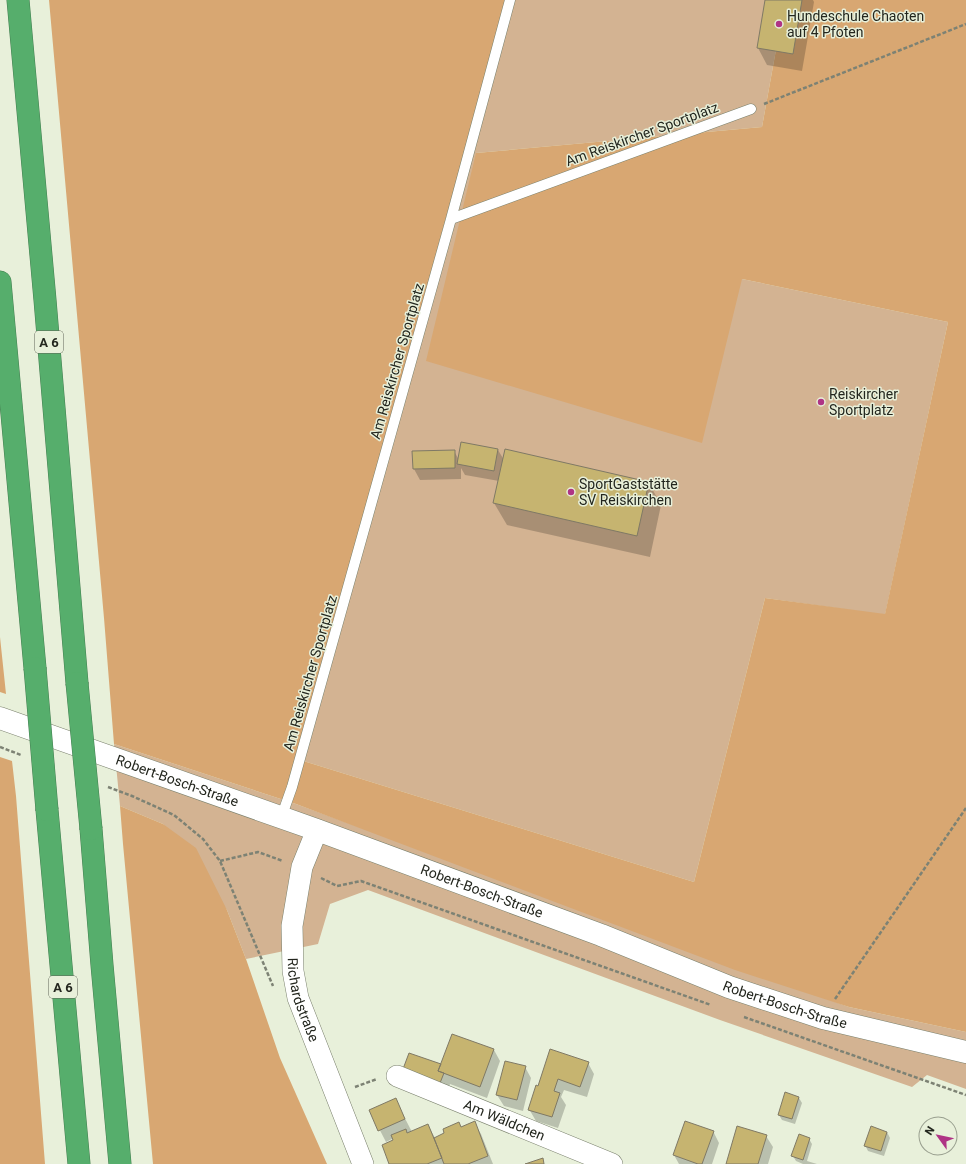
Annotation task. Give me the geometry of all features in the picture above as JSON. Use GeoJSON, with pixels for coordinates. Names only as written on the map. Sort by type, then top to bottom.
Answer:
{"type":"FeatureCollection","features":[{"type":"Feature","properties":{"kind":"highway","name":"A 6"},"geometry":{"type":"LineString","coordinates":[[18,0],[120,1164]]}},
{"type":"Feature","properties":{"kind":"highway","name":"A 6"},"geometry":{"type":"LineString","coordinates":[[0,282],[79,1164]]}},
{"type":"Feature","properties":{"kind":"main road","name":"Robert-Bosch-Straße"},"geometry":{"type":"LineString","coordinates":[[0,718],[317,830],[601,935],[730,987],[823,1018],[966,1052]]}},
{"type":"Feature","properties":{"kind":"street","name":"Richardstraße"},"geometry":{"type":"LineString","coordinates":[[317,830],[302,867],[292,926],[293,971],[298,998],[363,1164]]}},
{"type":"Feature","properties":{"kind":"street","name":"Am Wäldchen"},"geometry":{"type":"LineString","coordinates":[[397,1076],[612,1164]]}},
{"type":"Feature","properties":{"kind":"lane"},"geometry":{"type":"LineString","coordinates":[[451,219],[510,0]]}},
{"type":"Feature","properties":{"kind":"lane","name":"Am Reiskircher Sportplatz"},"geometry":{"type":"LineString","coordinates":[[281,818],[292,787],[451,219],[751,109]]}},
{"type":"Feature","properties":{"kind":"path"},"geometry":{"type":"LineString","coordinates":[[751,109],[966,24]]}},
{"type":"Feature","properties":{"kind":"path"},"geometry":{"type":"LineString","coordinates":[[0,747],[22,755]]}},
{"type":"Feature","properties":{"kind":"path"},"geometry":{"type":"LineString","coordinates":[[102,785],[132,796],[174,815],[203,839],[220,861],[274,989]]}},
{"type":"Feature","properties":{"kind":"path"},"geometry":{"type":"LineString","coordinates":[[823,1018],[966,808]]}},
{"type":"Feature","properties":{"kind":"path"},"geometry":{"type":"LineString","coordinates":[[220,861],[258,852],[302,867],[337,886],[361,881],[712,1005]]}},
{"type":"Feature","properties":{"kind":"path"},"geometry":{"type":"LineString","coordinates":[[742,1016],[966,1095]]}},
{"type":"Feature","properties":{"kind":"path"},"geometry":{"type":"LineString","coordinates":[[336,1094],[376,1080],[397,1076]]}},
{"type":"Feature","properties":{"kind":"shaded area"},"geometry":{"type":"Polygon","coordinates":[[[49,0],[506,0],[297,759],[694,882],[765,598],[885,614],[948,322],[742,279],[702,443],[426,361],[476,153],[762,127],[785,0],[966,0],[966,1032],[849,1007],[735,970],[296,804],[114,744],[49,0]]]}},
{"type":"Feature","properties":{"kind":"shaded area","name":"Reiskircher Sportplatz"},"geometry":{"type":"Polygon","coordinates":[[[506,0],[785,0],[762,127],[476,153],[742,279],[948,322],[885,615],[765,598],[694,882],[297,759],[506,0]]]}},
{"type":"Feature","properties":{"kind":"shaded area"},"geometry":{"type":"Polygon","coordinates":[[[0,637],[6,694],[0,692],[0,637]]]}},
{"type":"Feature","properties":{"kind":"shaded area"},"geometry":{"type":"Polygon","coordinates":[[[114,744],[296,804],[849,1007],[966,1032],[966,1089],[927,1075],[912,1087],[720,1020],[368,890],[330,904],[318,944],[246,959],[227,910],[163,824],[120,806],[114,744]]]}},
{"type":"Feature","properties":{"kind":"shaded area"},"geometry":{"type":"Polygon","coordinates":[[[0,757],[12,761],[16,796],[45,1164],[0,1164],[0,757]]]}},
{"type":"Feature","properties":{"kind":"shaded area"},"geometry":{"type":"Polygon","coordinates":[[[120,806],[163,824],[196,848],[227,910],[246,959],[280,1058],[327,1164],[153,1164],[120,806]]]}},
{"type":"Feature","properties":{"kind":"building","name":"Hundeschule Chaoten auf 4 Pfoten"},"geometry":{"type":"Polygon","coordinates":[[[765,0],[802,0],[793,54],[757,48],[765,0]]]}},
{"type":"Feature","properties":{"kind":"building"},"geometry":{"type":"Polygon","coordinates":[[[461,442],[498,449],[494,471],[457,464],[461,442]]]}},
{"type":"Feature","properties":{"kind":"building","name":"SportGaststätte SV Reiskirchen"},"geometry":{"type":"Polygon","coordinates":[[[505,449],[649,482],[637,536],[493,503],[505,449]]]}},
{"type":"Feature","properties":{"kind":"building"},"geometry":{"type":"Polygon","coordinates":[[[455,450],[455,468],[413,469],[412,451],[455,450]]]}},
{"type":"Feature","properties":{"kind":"building"},"geometry":{"type":"Polygon","coordinates":[[[452,1034],[494,1049],[480,1087],[438,1071],[452,1034]]]}},
{"type":"Feature","properties":{"kind":"building"},"geometry":{"type":"Polygon","coordinates":[[[550,1049],[589,1062],[580,1087],[558,1079],[554,1091],[560,1093],[552,1117],[528,1110],[536,1085],[538,1086],[550,1049]]]}},
{"type":"Feature","properties":{"kind":"building"},"geometry":{"type":"Polygon","coordinates":[[[409,1053],[441,1064],[438,1071],[444,1073],[440,1083],[403,1069],[409,1053]]]}},
{"type":"Feature","properties":{"kind":"building"},"geometry":{"type":"Polygon","coordinates":[[[505,1061],[526,1066],[517,1100],[496,1095],[505,1061]]]}},
{"type":"Feature","properties":{"kind":"building"},"geometry":{"type":"Polygon","coordinates":[[[785,1092],[799,1097],[792,1119],[778,1115],[785,1092]]]}},
{"type":"Feature","properties":{"kind":"building"},"geometry":{"type":"Polygon","coordinates":[[[396,1098],[405,1119],[378,1131],[369,1110],[396,1098]]]}},
{"type":"Feature","properties":{"kind":"building"},"geometry":{"type":"Polygon","coordinates":[[[475,1121],[488,1156],[468,1164],[444,1164],[434,1138],[444,1133],[443,1129],[459,1122],[461,1127],[475,1121]]]}},
{"type":"Feature","properties":{"kind":"building"},"geometry":{"type":"Polygon","coordinates":[[[685,1121],[714,1131],[702,1164],[673,1155],[685,1121]]]}},
{"type":"Feature","properties":{"kind":"building"},"geometry":{"type":"Polygon","coordinates":[[[428,1124],[442,1158],[427,1164],[389,1164],[382,1145],[393,1140],[391,1135],[406,1129],[407,1133],[428,1124]]]}},
{"type":"Feature","properties":{"kind":"building"},"geometry":{"type":"Polygon","coordinates":[[[737,1126],[767,1135],[758,1164],[726,1164],[737,1126]]]}},
{"type":"Feature","properties":{"kind":"building"},"geometry":{"type":"Polygon","coordinates":[[[871,1126],[887,1132],[881,1151],[864,1146],[871,1126]]]}},
{"type":"Feature","properties":{"kind":"building"},"geometry":{"type":"Polygon","coordinates":[[[799,1134],[810,1138],[803,1160],[791,1156],[799,1134]]]}},
{"type":"Feature","properties":{"kind":"building"},"geometry":{"type":"Polygon","coordinates":[[[543,1158],[544,1164],[525,1164],[543,1158]]]}},
{"type":"Feature","properties":{"kind":"place","name":"Hundeschule Chaoten auf 4 Pfoten"},"geometry":{"type":"Point","coordinates":[779,24]}},
{"type":"Feature","properties":{"kind":"place","name":"Reiskircher Sportplatz"},"geometry":{"type":"Point","coordinates":[821,402]}},
{"type":"Feature","properties":{"kind":"place","name":"SportGaststätte SV Reiskirchen"},"geometry":{"type":"Point","coordinates":[571,492]}}]}
